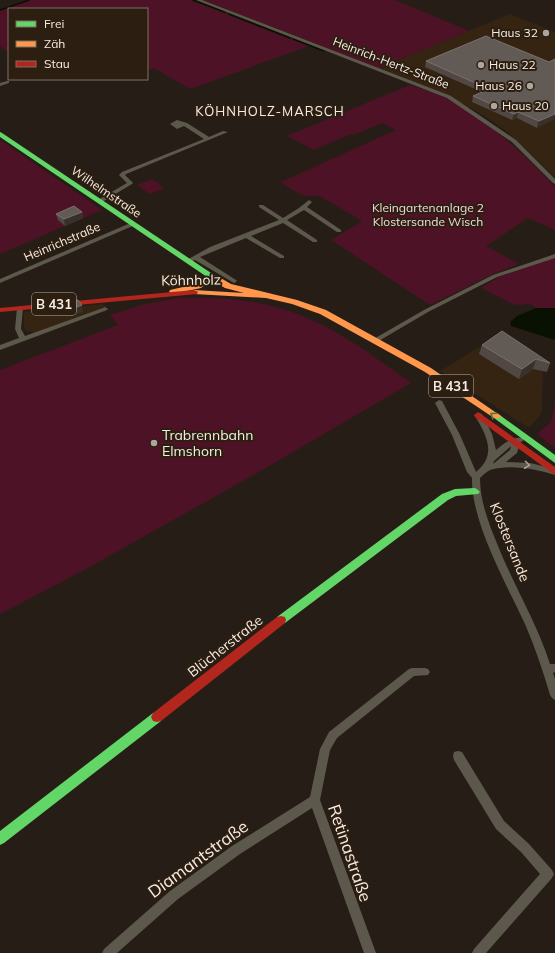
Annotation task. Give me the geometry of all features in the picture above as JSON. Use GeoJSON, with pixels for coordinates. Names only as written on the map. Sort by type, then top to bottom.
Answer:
{"type":"FeatureCollection","features":[{"type":"Feature","properties":{"kind":"main road","name":"Wilhelmstraße"},"geometry":{"type":"LineString","coordinates":[[0,134],[134,224],[192,259],[200,269],[214,278],[228,286],[266,296]]}},
{"type":"Feature","properties":{"kind":"main road"},"geometry":{"type":"LineString","coordinates":[[200,269],[205,277],[205,282],[209,292]]}},
{"type":"Feature","properties":{"kind":"main road"},"geometry":{"type":"LineString","coordinates":[[209,292],[215,284],[214,278]]}},
{"type":"Feature","properties":{"kind":"main road"},"geometry":{"type":"LineString","coordinates":[[165,294],[198,286],[205,282]]}},
{"type":"Feature","properties":{"kind":"main road","name":"Köhnholz"},"geometry":{"type":"LineString","coordinates":[[0,310],[165,294],[209,292],[266,296],[322,312],[375,340]]}},
{"type":"Feature","properties":{"kind":"main road","name":"B 431"},"geometry":{"type":"LineString","coordinates":[[375,340],[555,472]]}},
{"type":"Feature","properties":{"kind":"main road","name":"B 431"},"geometry":{"type":"LineString","coordinates":[[375,340],[439,377],[525,436],[555,460]]}},
{"type":"Feature","properties":{"kind":"main road","name":"Blücherstraße"},"geometry":{"type":"LineString","coordinates":[[0,839],[336,578],[445,497],[455,493],[475,492]]}},
{"type":"Feature","properties":{"kind":"street","name":"Heinrich-Hertz-Straße"},"geometry":{"type":"LineString","coordinates":[[198,0],[449,97],[514,141],[555,182]]}},
{"type":"Feature","properties":{"kind":"street"},"geometry":{"type":"LineString","coordinates":[[0,85],[7,82]]}},
{"type":"Feature","properties":{"kind":"street"},"geometry":{"type":"LineString","coordinates":[[185,124],[207,138]]}},
{"type":"Feature","properties":{"kind":"street"},"geometry":{"type":"LineString","coordinates":[[100,201],[130,183],[122,176],[123,173],[225,132]]}},
{"type":"Feature","properties":{"kind":"street"},"geometry":{"type":"LineString","coordinates":[[192,259],[216,247],[247,236],[281,220],[304,208],[309,202]]}},
{"type":"Feature","properties":{"kind":"street"},"geometry":{"type":"LineString","coordinates":[[260,206],[315,241]]}},
{"type":"Feature","properties":{"kind":"street"},"geometry":{"type":"LineString","coordinates":[[304,208],[339,231]]}},
{"type":"Feature","properties":{"kind":"street","name":"Heinrichstraße"},"geometry":{"type":"LineString","coordinates":[[0,281],[134,224]]}},
{"type":"Feature","properties":{"kind":"street"},"geometry":{"type":"LineString","coordinates":[[247,236],[282,257]]}},
{"type":"Feature","properties":{"kind":"street"},"geometry":{"type":"LineString","coordinates":[[375,340],[426,311],[495,276],[555,256]]}},
{"type":"Feature","properties":{"kind":"street"},"geometry":{"type":"LineString","coordinates":[[192,259],[234,281]]}},
{"type":"Feature","properties":{"kind":"street"},"geometry":{"type":"LineString","coordinates":[[20,308],[18,328],[23,339]]}},
{"type":"Feature","properties":{"kind":"street"},"geometry":{"type":"LineString","coordinates":[[0,348],[105,309]]}},
{"type":"Feature","properties":{"kind":"street"},"geometry":{"type":"LineString","coordinates":[[439,403],[456,435],[471,472],[476,477],[487,468],[493,450],[491,440],[473,412]]}},
{"type":"Feature","properties":{"kind":"street"},"geometry":{"type":"LineString","coordinates":[[491,459],[507,445],[516,442],[525,436]]}},
{"type":"Feature","properties":{"kind":"street"},"geometry":{"type":"LineString","coordinates":[[497,466],[514,451],[516,442]]}},
{"type":"Feature","properties":{"kind":"street"},"geometry":{"type":"LineString","coordinates":[[487,468],[497,466],[528,465],[555,472]]}},
{"type":"Feature","properties":{"kind":"street","name":"Klostersande"},"geometry":{"type":"LineString","coordinates":[[476,477],[474,483],[475,492],[500,560],[536,640],[551,668],[555,695]]}},
{"type":"Feature","properties":{"kind":"street","name":"Retinastraße"},"geometry":{"type":"LineString","coordinates":[[370,953],[315,800],[326,749],[333,735],[412,672],[425,672]]}},
{"type":"Feature","properties":{"kind":"street"},"geometry":{"type":"LineString","coordinates":[[458,756],[500,825],[525,848],[548,874],[478,953]]}},
{"type":"Feature","properties":{"kind":"street","name":"Diamantstraße"},"geometry":{"type":"LineString","coordinates":[[108,953],[174,895],[236,850],[315,800]]}},
{"type":"Feature","properties":{"kind":"shaded area"},"geometry":{"type":"Polygon","coordinates":[[[510,14],[555,32],[555,177],[509,133],[485,116],[450,97],[379,68],[510,14]]]}},
{"type":"Feature","properties":{"kind":"shaded area"},"geometry":{"type":"Polygon","coordinates":[[[103,304],[106,307],[36,333],[26,331],[24,328],[24,312],[103,304]]]}},
{"type":"Feature","properties":{"kind":"shaded area"},"geometry":{"type":"Polygon","coordinates":[[[536,308],[555,308],[555,340],[511,326],[510,322],[517,316],[536,308]]]}},
{"type":"Feature","properties":{"kind":"shaded area"},"geometry":{"type":"Polygon","coordinates":[[[498,336],[543,364],[542,413],[529,428],[440,371],[498,336]]]}},
{"type":"Feature","properties":{"kind":"green space"},"geometry":{"type":"Polygon","coordinates":[[[31,0],[190,0],[309,46],[190,89],[154,68],[148,70],[148,8],[8,8],[31,0]]]}},
{"type":"Feature","properties":{"kind":"green space"},"geometry":{"type":"Polygon","coordinates":[[[203,0],[395,0],[469,31],[379,68],[203,0]]]}},
{"type":"Feature","properties":{"kind":"green space"},"geometry":{"type":"Polygon","coordinates":[[[8,8],[8,52],[0,46],[0,11],[8,8]]]}},
{"type":"Feature","properties":{"kind":"green space","name":"Kleingartenanlage 2 Klostersande Wisch"},"geometry":{"type":"Polygon","coordinates":[[[410,85],[448,99],[478,117],[505,138],[555,187],[555,230],[528,218],[486,246],[519,264],[495,273],[430,305],[331,240],[362,221],[318,195],[303,195],[281,182],[396,130],[382,123],[354,135],[351,134],[314,150],[287,136],[410,85]]]}},
{"type":"Feature","properties":{"kind":"green space"},"geometry":{"type":"Polygon","coordinates":[[[0,140],[102,210],[0,254],[0,140]]]}},
{"type":"Feature","properties":{"kind":"green space"},"geometry":{"type":"Polygon","coordinates":[[[152,179],[165,188],[150,194],[137,185],[152,179]]]}},
{"type":"Feature","properties":{"kind":"green space"},"geometry":{"type":"Polygon","coordinates":[[[555,256],[555,308],[536,308],[531,304],[515,305],[481,288],[499,277],[555,256]]]}},
{"type":"Feature","properties":{"kind":"green space","name":"Trabrennbahn Elmshorn"},"geometry":{"type":"Polygon","coordinates":[[[180,298],[220,298],[247,301],[273,306],[303,316],[336,332],[411,383],[257,473],[86,569],[0,614],[0,370],[118,325],[110,315],[145,304],[180,298]]]}},
{"type":"Feature","properties":{"kind":"green space"},"geometry":{"type":"Polygon","coordinates":[[[555,403],[555,448],[537,434],[551,422],[555,403]]]}},
{"type":"Feature","properties":{"kind":"building"},"geometry":{"type":"Polygon","coordinates":[[[486,36],[549,62],[555,59],[555,114],[539,121],[518,112],[514,114],[473,96],[489,89],[426,61],[486,36]]]}},
{"type":"Feature","properties":{"kind":"building"},"geometry":{"type":"Polygon","coordinates":[[[74,206],[82,212],[64,219],[56,214],[74,206]]]}},
{"type":"Feature","properties":{"kind":"building"},"geometry":{"type":"Polygon","coordinates":[[[78,300],[82,305],[69,310],[69,301],[78,300]]]}},
{"type":"Feature","properties":{"kind":"building"},"geometry":{"type":"Polygon","coordinates":[[[502,331],[550,363],[536,359],[522,369],[482,345],[502,331]]]}},
{"type":"Feature","properties":{"kind":"waterway"},"geometry":{"type":"LineString","coordinates":[[0,10],[29,0]]}},
{"type":"Feature","properties":{"kind":"waterway"},"geometry":{"type":"LineString","coordinates":[[193,0],[225,12]]}},
{"type":"Feature","properties":{"kind":"waterway"},"geometry":{"type":"LineString","coordinates":[[229,14],[290,38]]}},
{"type":"Feature","properties":{"kind":"waterway"},"geometry":{"type":"LineString","coordinates":[[293,39],[324,51]]}},
{"type":"Feature","properties":{"kind":"traffic: fast"},"geometry":{"type":"LineString","coordinates":[[0,134],[216,279]]}},
{"type":"Feature","properties":{"kind":"traffic: fast"},"geometry":{"type":"LineString","coordinates":[[497,416],[555,460]]}},
{"type":"Feature","properties":{"kind":"traffic: fast"},"geometry":{"type":"LineString","coordinates":[[281,620],[445,497],[455,493],[475,492]]}},
{"type":"Feature","properties":{"kind":"traffic: fast"},"geometry":{"type":"LineString","coordinates":[[0,839],[157,717]]}},
{"type":"Feature","properties":{"kind":"traffic: slow"},"geometry":{"type":"LineString","coordinates":[[216,279],[228,286],[266,296]]}},
{"type":"Feature","properties":{"kind":"traffic: slow"},"geometry":{"type":"LineString","coordinates":[[173,292],[198,286],[205,282]]}},
{"type":"Feature","properties":{"kind":"traffic: slow"},"geometry":{"type":"LineString","coordinates":[[194,292],[266,296],[294,302],[323,312],[428,370],[497,416]]}},
{"type":"Feature","properties":{"kind":"traffic: jam"},"geometry":{"type":"LineString","coordinates":[[0,310],[194,292]]}},
{"type":"Feature","properties":{"kind":"traffic: jam"},"geometry":{"type":"LineString","coordinates":[[478,415],[555,472]]}},
{"type":"Feature","properties":{"kind":"traffic: jam"},"geometry":{"type":"LineString","coordinates":[[157,717],[281,620]]}},
{"type":"Feature","properties":{"kind":"place","name":"Haus 32"},"geometry":{"type":"Point","coordinates":[546,33]}},
{"type":"Feature","properties":{"kind":"place","name":"Haus 22"},"geometry":{"type":"Point","coordinates":[481,65]}},
{"type":"Feature","properties":{"kind":"place","name":"Haus 26"},"geometry":{"type":"Point","coordinates":[530,86]}},
{"type":"Feature","properties":{"kind":"place","name":"Haus 20"},"geometry":{"type":"Point","coordinates":[494,106]}},
{"type":"Feature","properties":{"kind":"place","name":"Trabrennbahn Elmshorn"},"geometry":{"type":"Point","coordinates":[154,443]}},
{"type":"Feature","properties":{"kind":"district","name":"KÖHNHOLZ-MARSCH"},"geometry":{"type":"Point","coordinates":[270,111]}}]}
